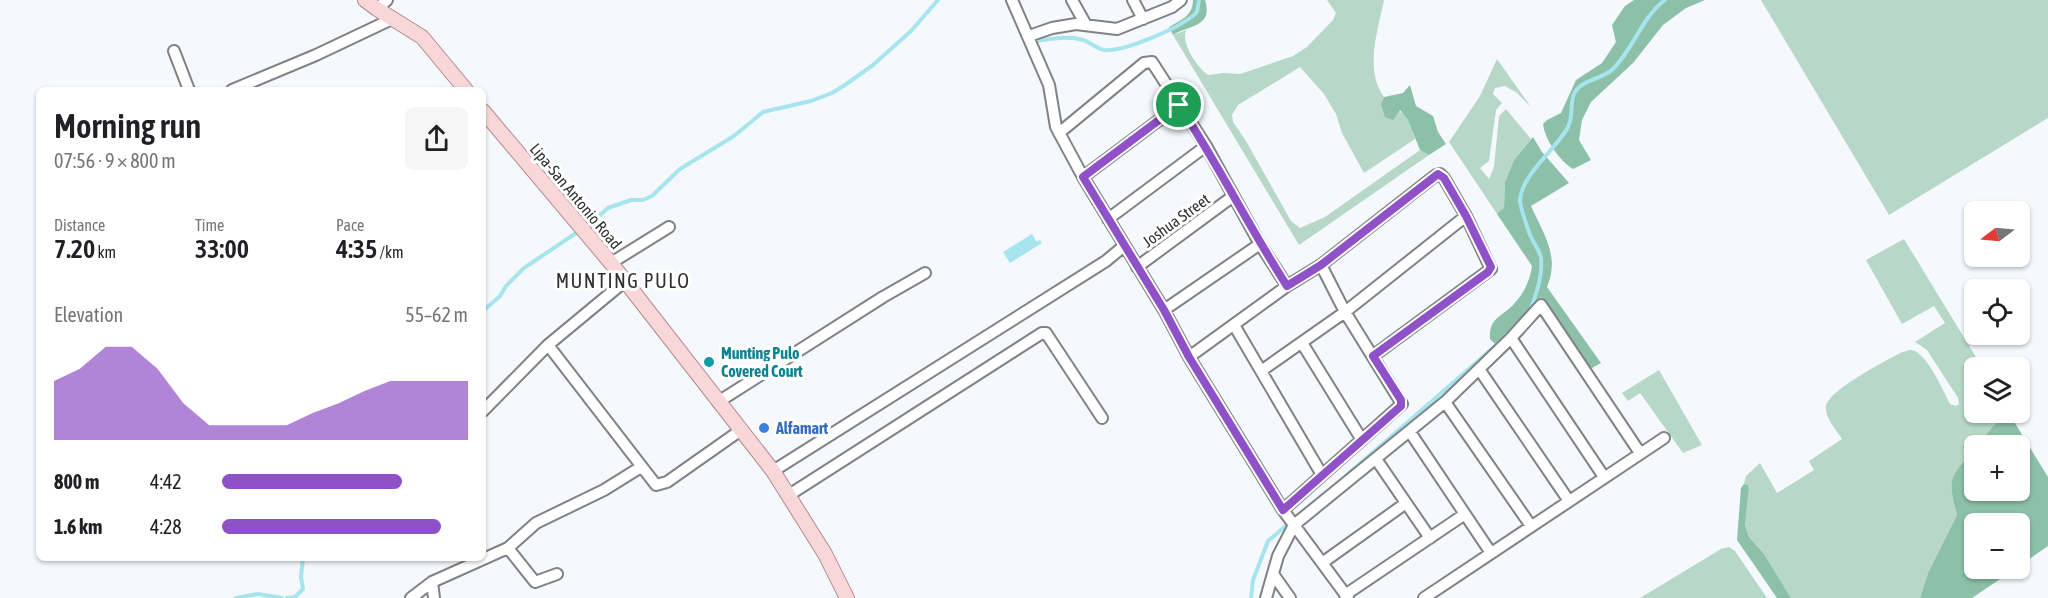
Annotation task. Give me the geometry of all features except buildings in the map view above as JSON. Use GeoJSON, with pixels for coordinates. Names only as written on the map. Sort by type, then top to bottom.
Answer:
{"type":"FeatureCollection","features":[{"type":"Feature","properties":{"kind":"main road"},"geometry":{"type":"LineString","coordinates":[[365,0],[382,5],[392,19],[422,36],[464,87]]}},
{"type":"Feature","properties":{"kind":"main road","name":"Lipa-San Antonio Road"},"geometry":{"type":"LineString","coordinates":[[486,115],[611,263],[773,471],[825,554],[847,598]]}},
{"type":"Feature","properties":{"kind":"street"},"geometry":{"type":"LineString","coordinates":[[1012,0],[1049,85],[1056,127],[1083,177],[1164,310],[1189,357],[1288,518],[1346,597],[1465,514]]}},
{"type":"Feature","properties":{"kind":"street"},"geometry":{"type":"LineString","coordinates":[[1072,0],[1086,26]]}},
{"type":"Feature","properties":{"kind":"street"},"geometry":{"type":"LineString","coordinates":[[1133,0],[1143,19]]}},
{"type":"Feature","properties":{"kind":"street"},"geometry":{"type":"LineString","coordinates":[[1029,36],[1076,24],[1117,29],[1172,7],[1181,0]]}},
{"type":"Feature","properties":{"kind":"street"},"geometry":{"type":"LineString","coordinates":[[239,87],[316,55],[392,19]]}},
{"type":"Feature","properties":{"kind":"street"},"geometry":{"type":"LineString","coordinates":[[174,51],[188,87]]}},
{"type":"Feature","properties":{"kind":"street"},"geometry":{"type":"LineString","coordinates":[[1059,134],[1149,61],[1156,68],[1206,146],[1232,197],[1287,286]]}},
{"type":"Feature","properties":{"kind":"street"},"geometry":{"type":"LineString","coordinates":[[1083,177],[1179,105]]}},
{"type":"Feature","properties":{"kind":"street"},"geometry":{"type":"LineString","coordinates":[[1108,219],[1206,146]]}},
{"type":"Feature","properties":{"kind":"street"},"geometry":{"type":"LineString","coordinates":[[1189,357],[1287,286],[1321,265],[1438,174],[1444,178],[1466,216],[1490,265],[1490,271],[1373,356]]}},
{"type":"Feature","properties":{"kind":"street","name":"Joshua Street"},"geometry":{"type":"LineString","coordinates":[[1137,267],[1232,197]]}},
{"type":"Feature","properties":{"kind":"street"},"geometry":{"type":"LineString","coordinates":[[1261,371],[1345,312],[1466,216]]}},
{"type":"Feature","properties":{"kind":"street"},"geometry":{"type":"LineString","coordinates":[[611,263],[669,228]]}},
{"type":"Feature","properties":{"kind":"street"},"geometry":{"type":"LineString","coordinates":[[1164,310],[1260,244]]}},
{"type":"Feature","properties":{"kind":"street"},"geometry":{"type":"LineString","coordinates":[[773,471],[1106,261],[1124,246]]}},
{"type":"Feature","properties":{"kind":"street"},"geometry":{"type":"LineString","coordinates":[[1266,598],[1288,518],[1322,475],[1402,404],[1345,312],[1321,265]]}},
{"type":"Feature","properties":{"kind":"street"},"geometry":{"type":"LineString","coordinates":[[718,402],[883,297],[925,273]]}},
{"type":"Feature","properties":{"kind":"street"},"geometry":{"type":"LineString","coordinates":[[486,408],[548,345],[624,282]]}},
{"type":"Feature","properties":{"kind":"street"},"geometry":{"type":"LineString","coordinates":[[1288,518],[1376,459],[1410,432],[1445,402],[1541,305],[1640,453]]}},
{"type":"Feature","properties":{"kind":"street"},"geometry":{"type":"LineString","coordinates":[[1234,325],[1322,475]]}},
{"type":"Feature","properties":{"kind":"street"},"geometry":{"type":"LineString","coordinates":[[789,495],[1042,333],[1046,333],[1102,418]]}},
{"type":"Feature","properties":{"kind":"street"},"geometry":{"type":"LineString","coordinates":[[1510,338],[1604,477]]}},
{"type":"Feature","properties":{"kind":"street"},"geometry":{"type":"LineString","coordinates":[[1302,342],[1362,440]]}},
{"type":"Feature","properties":{"kind":"street"},"geometry":{"type":"LineString","coordinates":[[548,345],[656,485],[667,482],[741,430]]}},
{"type":"Feature","properties":{"kind":"street"},"geometry":{"type":"LineString","coordinates":[[1479,369],[1569,501]]}},
{"type":"Feature","properties":{"kind":"street"},"geometry":{"type":"LineString","coordinates":[[1445,402],[1531,526]]}},
{"type":"Feature","properties":{"kind":"street"},"geometry":{"type":"LineString","coordinates":[[1410,432],[1491,553]]}},
{"type":"Feature","properties":{"kind":"street"},"geometry":{"type":"LineString","coordinates":[[1424,598],[1664,438]]}},
{"type":"Feature","properties":{"kind":"street"},"geometry":{"type":"LineString","coordinates":[[1376,459],[1430,538]]}},
{"type":"Feature","properties":{"kind":"street"},"geometry":{"type":"LineString","coordinates":[[486,558],[508,548],[536,524],[604,490],[640,467]]}},
{"type":"Feature","properties":{"kind":"street"},"geometry":{"type":"LineString","coordinates":[[1322,563],[1406,503]]}},
{"type":"Feature","properties":{"kind":"street"},"geometry":{"type":"LineString","coordinates":[[508,548],[535,582],[557,574]]}},
{"type":"Feature","properties":{"kind":"street"},"geometry":{"type":"LineString","coordinates":[[411,598],[432,582],[479,561]]}},
{"type":"Feature","properties":{"kind":"street"},"geometry":{"type":"LineString","coordinates":[[1272,574],[1290,598]]}},
{"type":"Feature","properties":{"kind":"street"},"geometry":{"type":"LineString","coordinates":[[432,582],[434,598]]}},
{"type":"Feature","properties":{"kind":"green space"},"geometry":{"type":"Polygon","coordinates":[[[1193,0],[1205,0],[1206,16],[1198,24],[1173,35],[1169,27],[1189,14],[1193,0]]]}},
{"type":"Feature","properties":{"kind":"green space"},"geometry":{"type":"Polygon","coordinates":[[[1327,0],[1384,0],[1374,50],[1375,75],[1384,97],[1381,104],[1395,109],[1408,119],[1415,139],[1364,173],[1324,94],[1300,67],[1238,105],[1232,115],[1233,122],[1291,221],[1300,228],[1325,217],[1420,150],[1429,155],[1299,245],[1173,35],[1186,30],[1186,42],[1191,55],[1208,75],[1240,74],[1293,56],[1307,47],[1333,20],[1336,13],[1327,0]]]}},
{"type":"Feature","properties":{"kind":"green space"},"geometry":{"type":"Polygon","coordinates":[[[1634,0],[1705,0],[1686,8],[1663,25],[1633,63],[1591,102],[1582,120],[1579,140],[1591,160],[1573,169],[1554,150],[1543,124],[1561,113],[1576,80],[1602,63],[1616,42],[1612,25],[1625,6],[1634,0]]]}},
{"type":"Feature","properties":{"kind":"green space"},"geometry":{"type":"Polygon","coordinates":[[[1761,0],[2048,0],[2048,118],[1889,215],[1761,0]]]}},
{"type":"Feature","properties":{"kind":"green space"},"geometry":{"type":"Polygon","coordinates":[[[1497,59],[1531,107],[1517,93],[1505,86],[1495,88],[1493,94],[1502,103],[1496,110],[1489,161],[1480,168],[1489,179],[1494,167],[1499,116],[1506,109],[1531,139],[1514,160],[1505,182],[1504,209],[1497,214],[1449,142],[1480,96],[1497,59]]]}},
{"type":"Feature","properties":{"kind":"green space"},"geometry":{"type":"Polygon","coordinates":[[[1410,85],[1416,106],[1433,116],[1438,132],[1446,144],[1429,155],[1420,150],[1408,120],[1400,110],[1393,120],[1385,117],[1381,104],[1384,97],[1403,93],[1410,85]]]}},
{"type":"Feature","properties":{"kind":"green space"},"geometry":{"type":"Polygon","coordinates":[[[1533,137],[1542,152],[1569,183],[1531,206],[1551,255],[1551,276],[1547,287],[1601,363],[1592,368],[1588,366],[1541,297],[1497,346],[1490,339],[1493,322],[1520,296],[1526,287],[1531,271],[1532,266],[1497,214],[1504,208],[1505,182],[1514,160],[1533,137]]]}},
{"type":"Feature","properties":{"kind":"green space"},"geometry":{"type":"Polygon","coordinates":[[[1904,239],[1964,337],[1964,345],[1969,345],[1976,357],[1964,357],[1964,423],[1997,423],[1986,435],[1964,435],[1964,461],[1953,479],[1952,486],[1957,515],[1928,573],[1920,598],[1791,598],[1764,554],[1749,537],[1745,525],[1749,488],[1744,484],[1746,476],[1760,463],[1777,493],[1814,470],[1809,461],[1842,439],[1827,414],[1826,406],[1830,399],[1859,376],[1902,352],[1911,350],[1923,357],[1950,404],[1956,406],[1959,404],[1958,398],[1927,350],[1915,342],[1945,323],[1934,306],[1902,324],[1866,260],[1904,239]]]}},
{"type":"Feature","properties":{"kind":"green space"},"geometry":{"type":"Polygon","coordinates":[[[1659,370],[1702,445],[1683,453],[1640,393],[1628,401],[1622,393],[1659,370]]]}},
{"type":"Feature","properties":{"kind":"green space"},"geometry":{"type":"Polygon","coordinates":[[[2015,423],[2022,435],[1986,435],[1994,425],[2015,423]]]}},
{"type":"Feature","properties":{"kind":"green space"},"geometry":{"type":"Polygon","coordinates":[[[2030,448],[2048,477],[2048,546],[2030,558],[2030,513],[1964,513],[1964,579],[2000,579],[1972,598],[1920,598],[1928,573],[1957,515],[1952,486],[1955,473],[1964,461],[1964,501],[2030,501],[2030,448]]]}},
{"type":"Feature","properties":{"kind":"green space"},"geometry":{"type":"Polygon","coordinates":[[[1744,484],[1749,488],[1745,525],[1749,537],[1764,554],[1791,598],[1777,598],[1737,540],[1741,488],[1744,484]]]}},
{"type":"Feature","properties":{"kind":"green space"},"geometry":{"type":"Polygon","coordinates":[[[1729,547],[1735,551],[1767,598],[1640,598],[1721,549],[1729,547]]]}},
{"type":"Feature","properties":{"kind":"water"},"geometry":{"type":"Polygon","coordinates":[[[1032,234],[1037,242],[1040,240],[1042,243],[1010,263],[1003,252],[1032,234]]]}},
{"type":"Feature","properties":{"kind":"waterway"},"geometry":{"type":"LineString","coordinates":[[486,308],[524,268],[591,223],[608,208],[652,196],[680,169],[734,136],[763,112],[811,101],[845,85],[873,65],[911,31],[938,0]]}},
{"type":"Feature","properties":{"kind":"waterway"},"geometry":{"type":"LineString","coordinates":[[1032,41],[1070,38],[1083,40],[1104,50],[1113,50],[1139,43],[1179,25],[1197,12],[1199,0]]}},
{"type":"Feature","properties":{"kind":"waterway"},"geometry":{"type":"LineString","coordinates":[[1530,311],[1541,265],[1540,255],[1530,234],[1520,202],[1526,182],[1568,127],[1575,92],[1583,84],[1613,69],[1627,52],[1650,15],[1665,0]]}},
{"type":"Feature","properties":{"kind":"waterway"},"geometry":{"type":"LineString","coordinates":[[1347,475],[1501,341],[1518,323]]}},
{"type":"Feature","properties":{"kind":"waterway"},"geometry":{"type":"LineString","coordinates":[[1251,598],[1253,580],[1268,541],[1302,512]]}},
{"type":"Feature","properties":{"kind":"waterway"},"geometry":{"type":"LineString","coordinates":[[287,598],[295,597],[303,589],[301,577],[303,561]]}},
{"type":"Feature","properties":{"kind":"waterway"},"geometry":{"type":"LineString","coordinates":[[236,598],[258,594],[282,598]]}},
{"type":"Feature","properties":{"kind":"place","name":"Munting Pulo Covered Court"},"geometry":{"type":"Point","coordinates":[709,362]}},
{"type":"Feature","properties":{"kind":"place","name":"Alfamart"},"geometry":{"type":"Point","coordinates":[764,428]}},
{"type":"Feature","properties":{"kind":"district","name":"MUNTING PULO"},"geometry":{"type":"Point","coordinates":[623,280]}},
{"type":"Feature","properties":{"kind":"route"},"geometry":{"type":"LineString","coordinates":[[1179,105],[1206,146],[1232,197],[1287,286],[1321,265],[1438,174],[1444,178],[1466,216],[1491,267],[1488,272],[1373,356],[1401,400],[1401,406],[1283,510],[1189,357],[1164,310],[1083,177],[1179,105]]}}]}
